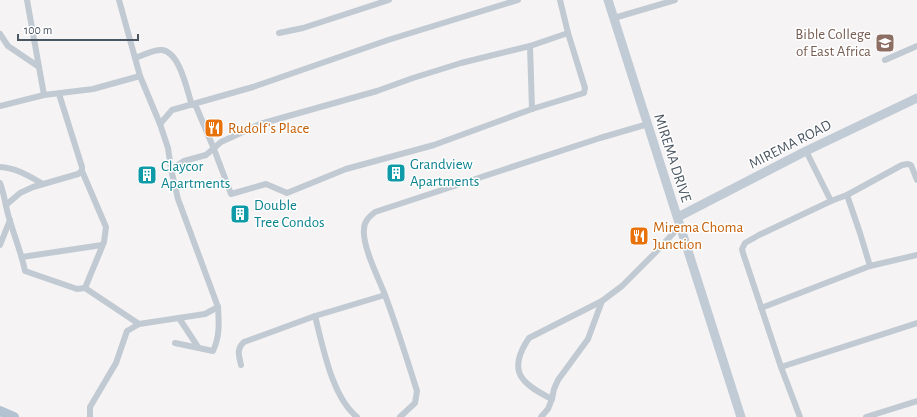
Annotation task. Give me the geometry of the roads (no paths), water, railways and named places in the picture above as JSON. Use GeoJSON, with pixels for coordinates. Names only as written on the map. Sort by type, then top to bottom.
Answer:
{"type":"FeatureCollection","features":[{"type":"Feature","properties":{"kind":"main road"},"geometry":{"type":"LineString","coordinates":[[0,411],[14,417]]}},
{"type":"Feature","properties":{"kind":"street"},"geometry":{"type":"LineString","coordinates":[[27,0],[44,95]]}},
{"type":"Feature","properties":{"kind":"street"},"geometry":{"type":"LineString","coordinates":[[119,0],[140,76],[160,124],[168,148],[178,199],[218,307],[220,326],[217,342],[213,351],[175,343]]}},
{"type":"Feature","properties":{"kind":"street"},"geometry":{"type":"LineString","coordinates":[[279,33],[303,28],[389,0]]}},
{"type":"Feature","properties":{"kind":"street"},"geometry":{"type":"LineString","coordinates":[[160,124],[172,110],[260,84],[395,38],[518,0]]}},
{"type":"Feature","properties":{"kind":"street"},"geometry":{"type":"LineString","coordinates":[[135,58],[157,50],[168,52],[173,56],[179,66],[193,105],[214,149],[231,194],[266,184],[287,193],[346,169],[434,145],[532,109],[584,93],[585,88],[568,33],[560,0]]}},
{"type":"Feature","properties":{"kind":"street","name":"MIREMA DRIVE"},"geometry":{"type":"LineString","coordinates":[[608,0],[741,417]]}},
{"type":"Feature","properties":{"kind":"street"},"geometry":{"type":"LineString","coordinates":[[614,18],[675,0]]}},
{"type":"Feature","properties":{"kind":"street"},"geometry":{"type":"LineString","coordinates":[[171,169],[184,161],[206,155],[221,142],[260,124],[370,93],[461,63],[530,46],[568,33]]}},
{"type":"Feature","properties":{"kind":"street"},"geometry":{"type":"LineString","coordinates":[[0,34],[8,46],[39,67]]}},
{"type":"Feature","properties":{"kind":"street"},"geometry":{"type":"LineString","coordinates":[[530,46],[532,109]]}},
{"type":"Feature","properties":{"kind":"street"},"geometry":{"type":"LineString","coordinates":[[885,60],[917,46]]}},
{"type":"Feature","properties":{"kind":"street"},"geometry":{"type":"LineString","coordinates":[[0,106],[44,95],[93,89],[140,76]]}},
{"type":"Feature","properties":{"kind":"street"},"geometry":{"type":"LineString","coordinates":[[59,94],[82,171],[106,227],[102,245],[85,288]]}},
{"type":"Feature","properties":{"kind":"street","name":"MIREMA ROAD"},"geometry":{"type":"LineString","coordinates":[[552,399],[526,383],[521,378],[518,371],[522,348],[529,338],[602,301],[622,286],[654,254],[679,222],[806,151],[917,98]]}},
{"type":"Feature","properties":{"kind":"street"},"geometry":{"type":"LineString","coordinates":[[400,417],[415,403],[417,391],[364,238],[364,228],[368,218],[375,212],[600,138],[648,124]]}},
{"type":"Feature","properties":{"kind":"street"},"geometry":{"type":"LineString","coordinates":[[806,151],[831,201]]}},
{"type":"Feature","properties":{"kind":"street"},"geometry":{"type":"LineString","coordinates":[[800,417],[781,368],[742,247],[745,243],[759,235],[847,195],[902,165],[911,165],[917,180]]}},
{"type":"Feature","properties":{"kind":"street"},"geometry":{"type":"LineString","coordinates":[[0,167],[20,172],[43,184]]}},
{"type":"Feature","properties":{"kind":"street"},"geometry":{"type":"LineString","coordinates":[[6,205],[20,193],[43,184],[78,174],[82,171]]}},
{"type":"Feature","properties":{"kind":"street"},"geometry":{"type":"LineString","coordinates":[[0,183],[25,271],[77,289],[85,288],[139,324]]}},
{"type":"Feature","properties":{"kind":"street"},"geometry":{"type":"LineString","coordinates":[[847,195],[870,266]]}},
{"type":"Feature","properties":{"kind":"street"},"geometry":{"type":"LineString","coordinates":[[0,244],[10,220]]}},
{"type":"Feature","properties":{"kind":"street"},"geometry":{"type":"LineString","coordinates":[[22,258],[102,245]]}},
{"type":"Feature","properties":{"kind":"street"},"geometry":{"type":"LineString","coordinates":[[761,308],[870,266],[917,256]]}},
{"type":"Feature","properties":{"kind":"street"},"geometry":{"type":"LineString","coordinates":[[241,365],[238,353],[240,346],[244,342],[315,316],[385,295]]}},
{"type":"Feature","properties":{"kind":"street"},"geometry":{"type":"LineString","coordinates":[[541,417],[548,409],[558,380],[588,339],[602,301]]}},
{"type":"Feature","properties":{"kind":"street"},"geometry":{"type":"LineString","coordinates":[[90,417],[90,407],[116,363],[126,331],[139,324],[205,314],[218,307]]}},
{"type":"Feature","properties":{"kind":"street"},"geometry":{"type":"LineString","coordinates":[[315,316],[337,392],[346,406],[357,417]]}},
{"type":"Feature","properties":{"kind":"street"},"geometry":{"type":"LineString","coordinates":[[179,318],[198,347]]}},
{"type":"Feature","properties":{"kind":"street"},"geometry":{"type":"LineString","coordinates":[[781,368],[917,323]]}},
{"type":"Feature","properties":{"kind":"street"},"geometry":{"type":"LineString","coordinates":[[866,417],[917,401]]}},
{"type":"Feature","properties":{"kind":"place","name":"Bible College of East Africa"},"geometry":{"type":"Point","coordinates":[885,43]}},
{"type":"Feature","properties":{"kind":"place","name":"Rudolf's Place"},"geometry":{"type":"Point","coordinates":[214,128]}},
{"type":"Feature","properties":{"kind":"place","name":"Grandview Apartments"},"geometry":{"type":"Point","coordinates":[396,173]}},
{"type":"Feature","properties":{"kind":"place","name":"Claycor Apartments"},"geometry":{"type":"Point","coordinates":[147,175]}},
{"type":"Feature","properties":{"kind":"place","name":"Double Tree Condos"},"geometry":{"type":"Point","coordinates":[240,214]}},
{"type":"Feature","properties":{"kind":"place","name":"Mirema Choma Junction"},"geometry":{"type":"Point","coordinates":[639,236]}}]}
